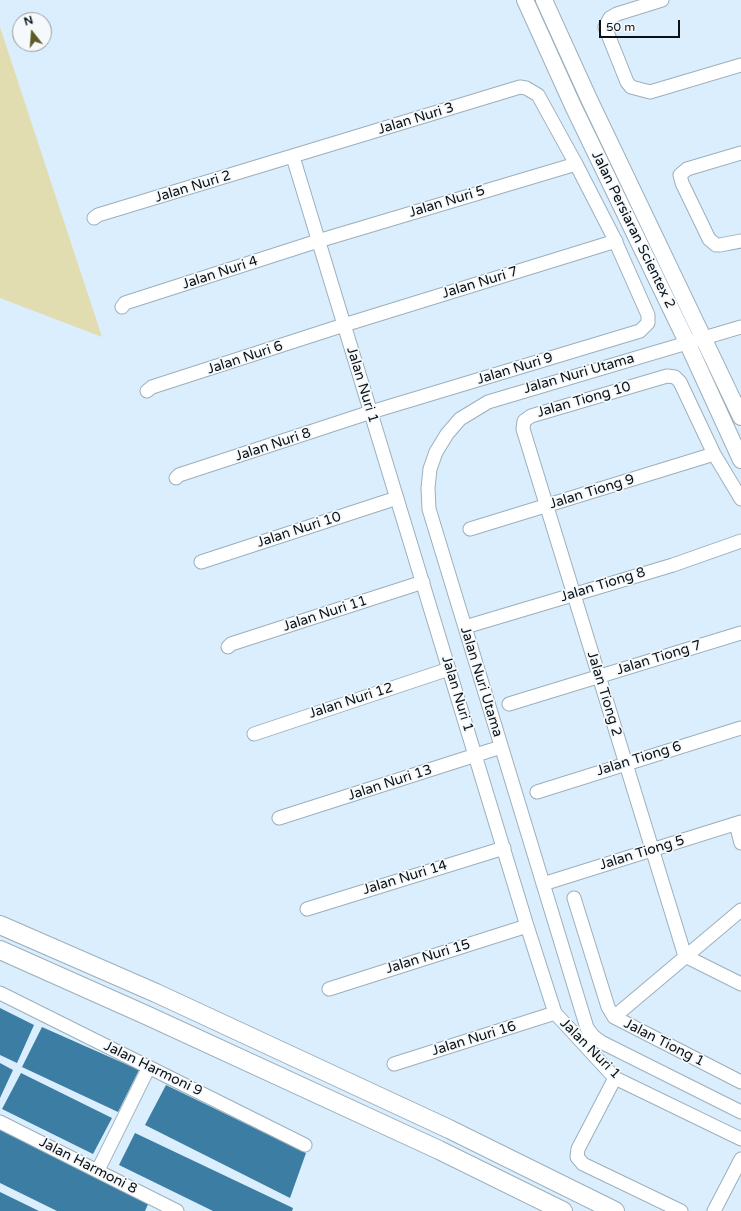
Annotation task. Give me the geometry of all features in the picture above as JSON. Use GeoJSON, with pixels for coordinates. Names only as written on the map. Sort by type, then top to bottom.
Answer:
{"type":"FeatureCollection","features":[{"type":"Feature","properties":{"kind":"main road"},"geometry":{"type":"LineString","coordinates":[[0,925],[156,993],[450,1129],[615,1211]]}},
{"type":"Feature","properties":{"kind":"main road"},"geometry":{"type":"LineString","coordinates":[[0,950],[146,1014],[418,1140],[563,1211]]}},
{"type":"Feature","properties":{"kind":"street","name":"Jalan Persiaran Scientex 2"},"geometry":{"type":"LineString","coordinates":[[525,0],[573,106],[688,342],[741,460]]}},
{"type":"Feature","properties":{"kind":"street","name":"Jalan Persiaran Scientex 2"},"geometry":{"type":"LineString","coordinates":[[544,0],[596,113],[741,417]]}},
{"type":"Feature","properties":{"kind":"street"},"geometry":{"type":"LineString","coordinates":[[662,0],[617,14],[608,21],[605,27],[606,33],[627,82],[631,87],[643,92],[660,90],[741,65]]}},
{"type":"Feature","properties":{"kind":"street","name":"Jalan Nuri 3"},"geometry":{"type":"LineString","coordinates":[[293,157],[520,87],[528,88],[538,95],[576,164]]}},
{"type":"Feature","properties":{"kind":"street"},"geometry":{"type":"LineString","coordinates":[[741,152],[687,169],[680,175],[682,183],[709,239],[716,245],[730,244],[741,241]]}},
{"type":"Feature","properties":{"kind":"street","name":"Jalan Nuri 2"},"geometry":{"type":"LineString","coordinates":[[94,218],[98,215],[293,157]]}},
{"type":"Feature","properties":{"kind":"street","name":"Jalan Nuri 1"},"geometry":{"type":"LineString","coordinates":[[293,157],[527,926],[555,1013],[614,1078],[741,1139]]}},
{"type":"Feature","properties":{"kind":"street"},"geometry":{"type":"LineString","coordinates":[[576,164],[616,241]]}},
{"type":"Feature","properties":{"kind":"street","name":"Jalan Nuri 5"},"geometry":{"type":"LineString","coordinates":[[318,241],[576,164]]}},
{"type":"Feature","properties":{"kind":"street","name":"Jalan Nuri 4"},"geometry":{"type":"LineString","coordinates":[[122,307],[125,303],[318,241]]}},
{"type":"Feature","properties":{"kind":"street","name":"Jalan Nuri 9"},"geometry":{"type":"LineString","coordinates":[[371,412],[640,331],[648,323],[648,315],[616,241]]}},
{"type":"Feature","properties":{"kind":"street","name":"Jalan Nuri 7"},"geometry":{"type":"LineString","coordinates":[[344,326],[616,241]]}},
{"type":"Feature","properties":{"kind":"street","name":"Jalan Nuri 6"},"geometry":{"type":"LineString","coordinates":[[148,391],[152,387],[344,326]]}},
{"type":"Feature","properties":{"kind":"street","name":"Jalan Nuri Utama"},"geometry":{"type":"LineString","coordinates":[[741,327],[504,395],[473,409],[460,419],[447,434],[436,452],[430,469],[428,488],[429,509],[585,1024],[590,1032],[602,1042],[741,1112]]}},
{"type":"Feature","properties":{"kind":"street"},"geometry":{"type":"LineString","coordinates":[[498,374],[504,395]]}},
{"type":"Feature","properties":{"kind":"street","name":"Jalan Tiong 10"},"geometry":{"type":"LineString","coordinates":[[523,431],[524,421],[531,416],[656,379],[671,376],[678,379],[714,454]]}},
{"type":"Feature","properties":{"kind":"street","name":"Jalan Nuri 8"},"geometry":{"type":"LineString","coordinates":[[176,478],[179,475],[371,412]]}},
{"type":"Feature","properties":{"kind":"street","name":"Jalan Tiong 2"},"geometry":{"type":"LineString","coordinates":[[523,431],[684,956]]}},
{"type":"Feature","properties":{"kind":"street"},"geometry":{"type":"LineString","coordinates":[[714,454],[741,499]]}},
{"type":"Feature","properties":{"kind":"street","name":"Jalan Tiong 9"},"geometry":{"type":"LineString","coordinates":[[470,529],[714,454]]}},
{"type":"Feature","properties":{"kind":"street","name":"Jalan Nuri 10"},"geometry":{"type":"LineString","coordinates":[[201,562],[397,498]]}},
{"type":"Feature","properties":{"kind":"street","name":"Jalan Tiong 8"},"geometry":{"type":"LineString","coordinates":[[465,627],[672,565],[741,541]]}},
{"type":"Feature","properties":{"kind":"street","name":"Jalan Nuri 11"},"geometry":{"type":"LineString","coordinates":[[228,647],[231,644],[423,582]]}},
{"type":"Feature","properties":{"kind":"street","name":"Jalan Tiong 7"},"geometry":{"type":"LineString","coordinates":[[508,704],[741,633]]}},
{"type":"Feature","properties":{"kind":"street","name":"Jalan Nuri 12"},"geometry":{"type":"LineString","coordinates":[[254,734],[258,731],[449,669]]}},
{"type":"Feature","properties":{"kind":"street","name":"Jalan Tiong 6"},"geometry":{"type":"LineString","coordinates":[[537,792],[741,728]]}},
{"type":"Feature","properties":{"kind":"street","name":"Jalan Nuri 13"},"geometry":{"type":"LineString","coordinates":[[278,818],[501,747]]}},
{"type":"Feature","properties":{"kind":"street"},"geometry":{"type":"LineString","coordinates":[[738,823],[741,842]]}},
{"type":"Feature","properties":{"kind":"street","name":"Jalan Tiong 5"},"geometry":{"type":"LineString","coordinates":[[543,884],[738,823]]}},
{"type":"Feature","properties":{"kind":"street","name":"Jalan Nuri 14"},"geometry":{"type":"LineString","coordinates":[[307,909],[504,848]]}},
{"type":"Feature","properties":{"kind":"street","name":"Jalan Tiong 1"},"geometry":{"type":"LineString","coordinates":[[574,898],[608,1007],[614,1017],[741,1082]]}},
{"type":"Feature","properties":{"kind":"street"},"geometry":{"type":"LineString","coordinates":[[614,1017],[684,956],[741,910]]}},
{"type":"Feature","properties":{"kind":"street","name":"Jalan Nuri 15"},"geometry":{"type":"LineString","coordinates":[[329,988],[527,926]]}},
{"type":"Feature","properties":{"kind":"street"},"geometry":{"type":"LineString","coordinates":[[684,956],[741,984]]}},
{"type":"Feature","properties":{"kind":"street","name":"Jalan Harmoni 9"},"geometry":{"type":"LineString","coordinates":[[0,993],[305,1145]]}},
{"type":"Feature","properties":{"kind":"street","name":"Jalan Nuri 16"},"geometry":{"type":"LineString","coordinates":[[394,1064],[555,1013]]}},
{"type":"Feature","properties":{"kind":"street"},"geometry":{"type":"LineString","coordinates":[[98,1170],[149,1067]]}},
{"type":"Feature","properties":{"kind":"street"},"geometry":{"type":"LineString","coordinates":[[614,1078],[578,1148],[577,1157],[583,1164],[681,1211]]}},
{"type":"Feature","properties":{"kind":"street","name":"Jalan Harmoni 8"},"geometry":{"type":"LineString","coordinates":[[0,1122],[98,1170],[160,1207],[177,1211]]}},
{"type":"Feature","properties":{"kind":"street"},"geometry":{"type":"LineString","coordinates":[[714,1211],[741,1159]]}},
{"type":"Feature","properties":{"kind":"shaded area"},"geometry":{"type":"Polygon","coordinates":[[[0,27],[102,337],[0,298],[0,27]]]}},
{"type":"Feature","properties":{"kind":"building"},"geometry":{"type":"Polygon","coordinates":[[[0,1008],[34,1025],[17,1063],[0,1055],[0,1008]]]}},
{"type":"Feature","properties":{"kind":"building"},"geometry":{"type":"Polygon","coordinates":[[[42,1027],[139,1070],[118,1112],[22,1067],[42,1027]]]}},
{"type":"Feature","properties":{"kind":"building"},"geometry":{"type":"Polygon","coordinates":[[[0,1063],[13,1070],[0,1098],[0,1063]]]}},
{"type":"Feature","properties":{"kind":"building"},"geometry":{"type":"Polygon","coordinates":[[[21,1073],[112,1118],[93,1154],[2,1109],[21,1073]]]}},
{"type":"Feature","properties":{"kind":"building"},"geometry":{"type":"Polygon","coordinates":[[[166,1085],[306,1153],[290,1198],[145,1125],[166,1085]]]}},
{"type":"Feature","properties":{"kind":"building"},"geometry":{"type":"Polygon","coordinates":[[[0,1129],[149,1202],[145,1211],[57,1211],[0,1183],[0,1129]]]}},
{"type":"Feature","properties":{"kind":"building"},"geometry":{"type":"Polygon","coordinates":[[[135,1133],[293,1208],[292,1211],[213,1211],[119,1165],[135,1133]]]}},
{"type":"Feature","properties":{"kind":"building"},"geometry":{"type":"Polygon","coordinates":[[[0,1192],[39,1211],[0,1211],[0,1192]]]}}]}
